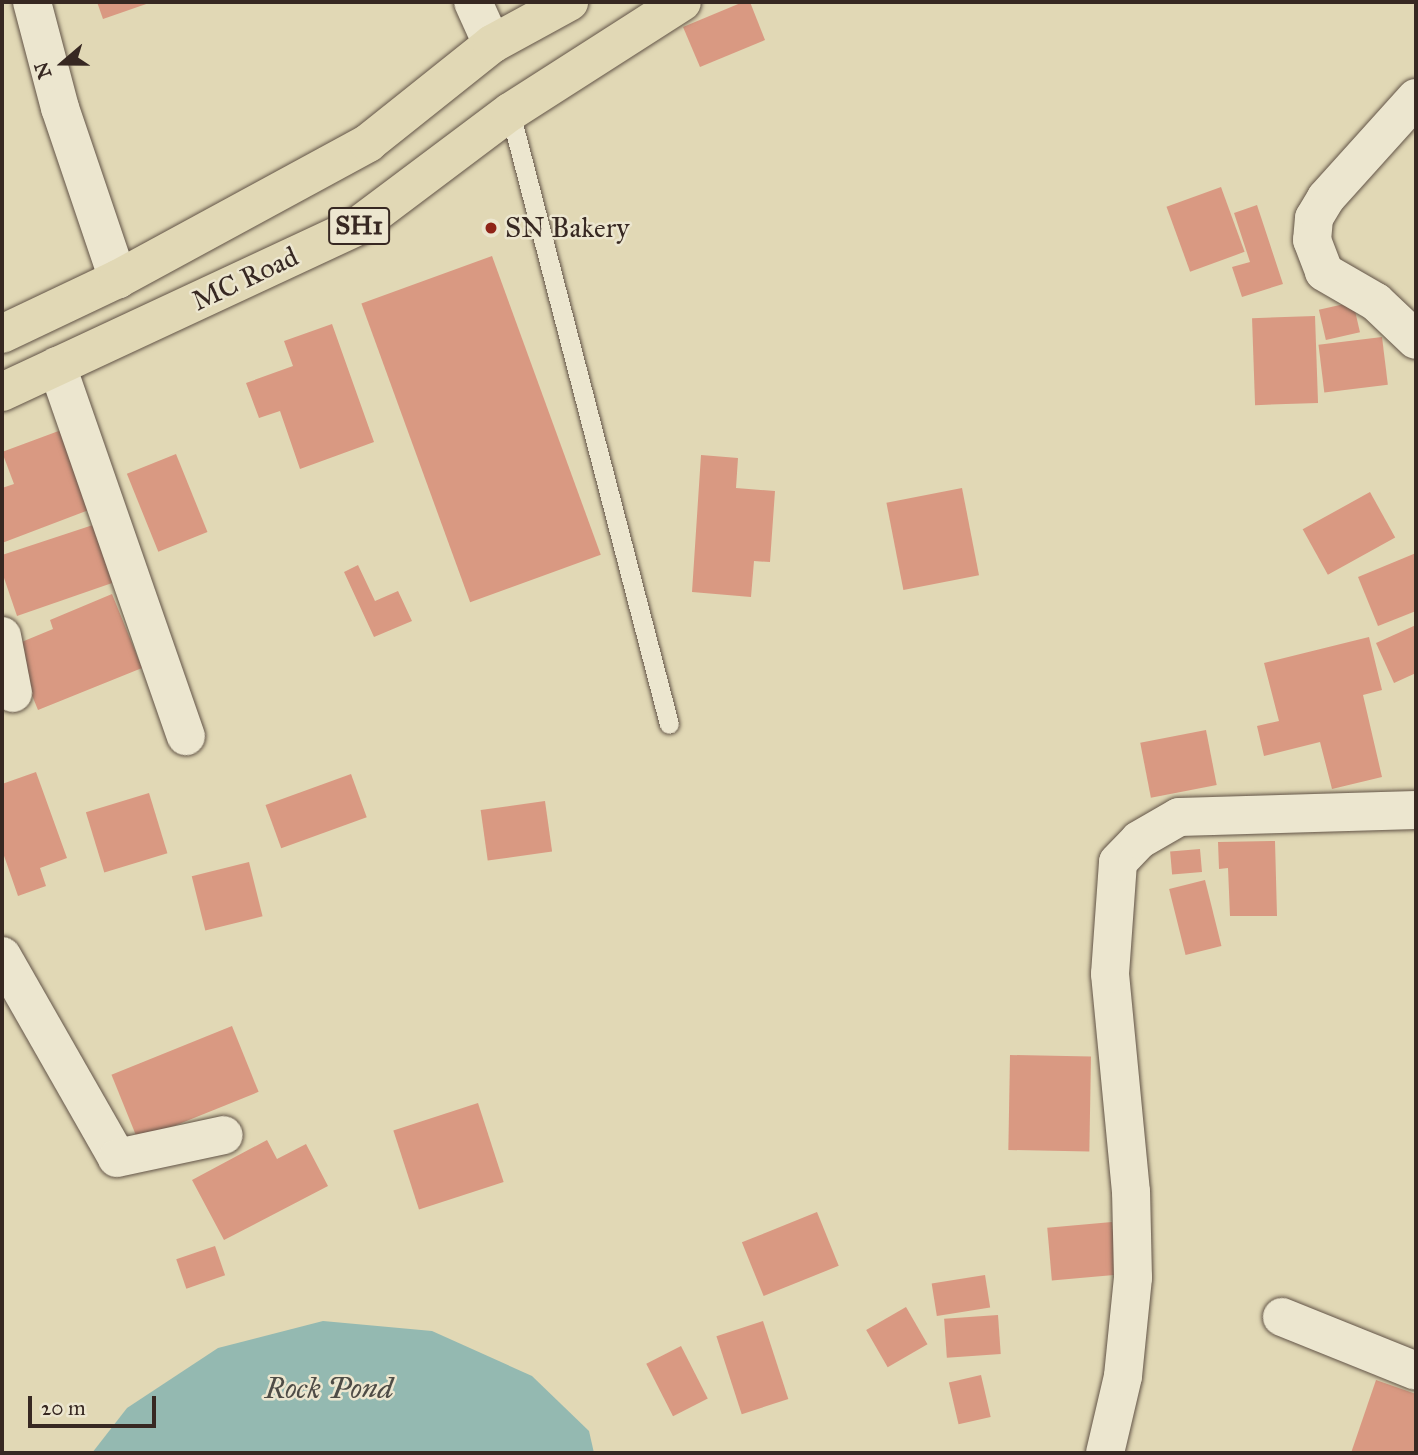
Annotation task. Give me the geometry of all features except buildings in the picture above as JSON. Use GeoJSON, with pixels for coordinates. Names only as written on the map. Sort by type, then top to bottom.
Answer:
{"type":"FeatureCollection","features":[{"type":"Feature","properties":{"kind":"main road","name":"MC Road"},"geometry":{"type":"LineString","coordinates":[[2,334],[118,279],[368,143],[492,44],[569,2]]}},
{"type":"Feature","properties":{"kind":"main road","name":"MC Road"},"geometry":{"type":"LineString","coordinates":[[2,391],[358,226],[510,112],[682,2]]}},
{"type":"Feature","properties":{"kind":"street"},"geometry":{"type":"LineString","coordinates":[[32,2],[60,108],[118,279]]}},
{"type":"Feature","properties":{"kind":"street"},"geometry":{"type":"LineString","coordinates":[[473,2],[492,44]]}},
{"type":"Feature","properties":{"kind":"street"},"geometry":{"type":"LineString","coordinates":[[1416,98],[1325,198],[1314,218],[1312,240],[1324,272],[1376,302],[1416,340]]}},
{"type":"Feature","properties":{"kind":"street"},"geometry":{"type":"LineString","coordinates":[[57,366],[186,736]]}},
{"type":"Feature","properties":{"kind":"street"},"geometry":{"type":"LineString","coordinates":[[2,636],[13,693]]}},
{"type":"Feature","properties":{"kind":"street"},"geometry":{"type":"LineString","coordinates":[[1105,1453],[1123,1376],[1133,1278],[1131,1192],[1110,974],[1118,862],[1139,840],[1179,817],[1416,810]]}},
{"type":"Feature","properties":{"kind":"street"},"geometry":{"type":"LineString","coordinates":[[2,956],[117,1158],[224,1135]]}},
{"type":"Feature","properties":{"kind":"street"},"geometry":{"type":"LineString","coordinates":[[1282,1317],[1416,1371]]}},
{"type":"Feature","properties":{"kind":"lane"},"geometry":{"type":"LineString","coordinates":[[510,112],[668,724]]}},
{"type":"Feature","properties":{"kind":"water","name":"Rock Pond"},"geometry":{"type":"Polygon","coordinates":[[[323,1321],[432,1331],[532,1376],[589,1431],[594,1453],[92,1453],[127,1408],[218,1348],[323,1321]]]}},
{"type":"Feature","properties":{"kind":"place","name":"SN Bakery"},"geometry":{"type":"Point","coordinates":[491,228]}}]}
